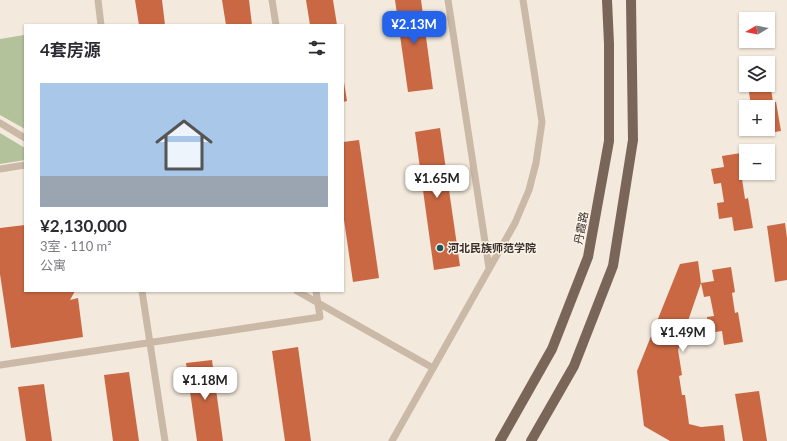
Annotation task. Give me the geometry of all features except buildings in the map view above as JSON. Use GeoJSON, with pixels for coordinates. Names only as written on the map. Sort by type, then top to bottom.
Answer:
{"type":"FeatureCollection","features":[{"type":"Feature","properties":{"kind":"main road","name":"丹霞路"},"geometry":{"type":"LineString","coordinates":[[500,441],[552,348],[588,257],[609,141],[609,44],[607,0]]}},
{"type":"Feature","properties":{"kind":"main road"},"geometry":{"type":"LineString","coordinates":[[531,441],[574,366],[613,266],[633,140],[631,0]]}},
{"type":"Feature","properties":{"kind":"lane"},"geometry":{"type":"LineString","coordinates":[[98,0],[102,24]]}},
{"type":"Feature","properties":{"kind":"lane"},"geometry":{"type":"LineString","coordinates":[[272,0],[276,24]]}},
{"type":"Feature","properties":{"kind":"lane"},"geometry":{"type":"LineString","coordinates":[[448,0],[489,268]]}},
{"type":"Feature","properties":{"kind":"lane"},"geometry":{"type":"LineString","coordinates":[[392,441],[515,223],[528,190],[536,163],[542,122],[523,0]]}},
{"type":"Feature","properties":{"kind":"lane"},"geometry":{"type":"LineString","coordinates":[[0,124],[24,137]]}},
{"type":"Feature","properties":{"kind":"lane"},"geometry":{"type":"LineString","coordinates":[[0,169],[24,165]]}},
{"type":"Feature","properties":{"kind":"lane"},"geometry":{"type":"LineString","coordinates":[[142,292],[165,441]]}},
{"type":"Feature","properties":{"kind":"lane"},"geometry":{"type":"LineString","coordinates":[[299,292],[433,368]]}},
{"type":"Feature","properties":{"kind":"lane"},"geometry":{"type":"LineString","coordinates":[[0,364],[320,317],[316,292]]}},
{"type":"Feature","properties":{"kind":"green space"},"geometry":{"type":"Polygon","coordinates":[[[24,35],[24,128],[0,115],[0,39],[24,35]]]}},
{"type":"Feature","properties":{"kind":"green space"},"geometry":{"type":"Polygon","coordinates":[[[0,133],[24,147],[24,160],[0,164],[0,133]]]}},
{"type":"Feature","properties":{"kind":"place","name":"河北民族师范学院"},"geometry":{"type":"Point","coordinates":[440,248]}}]}
